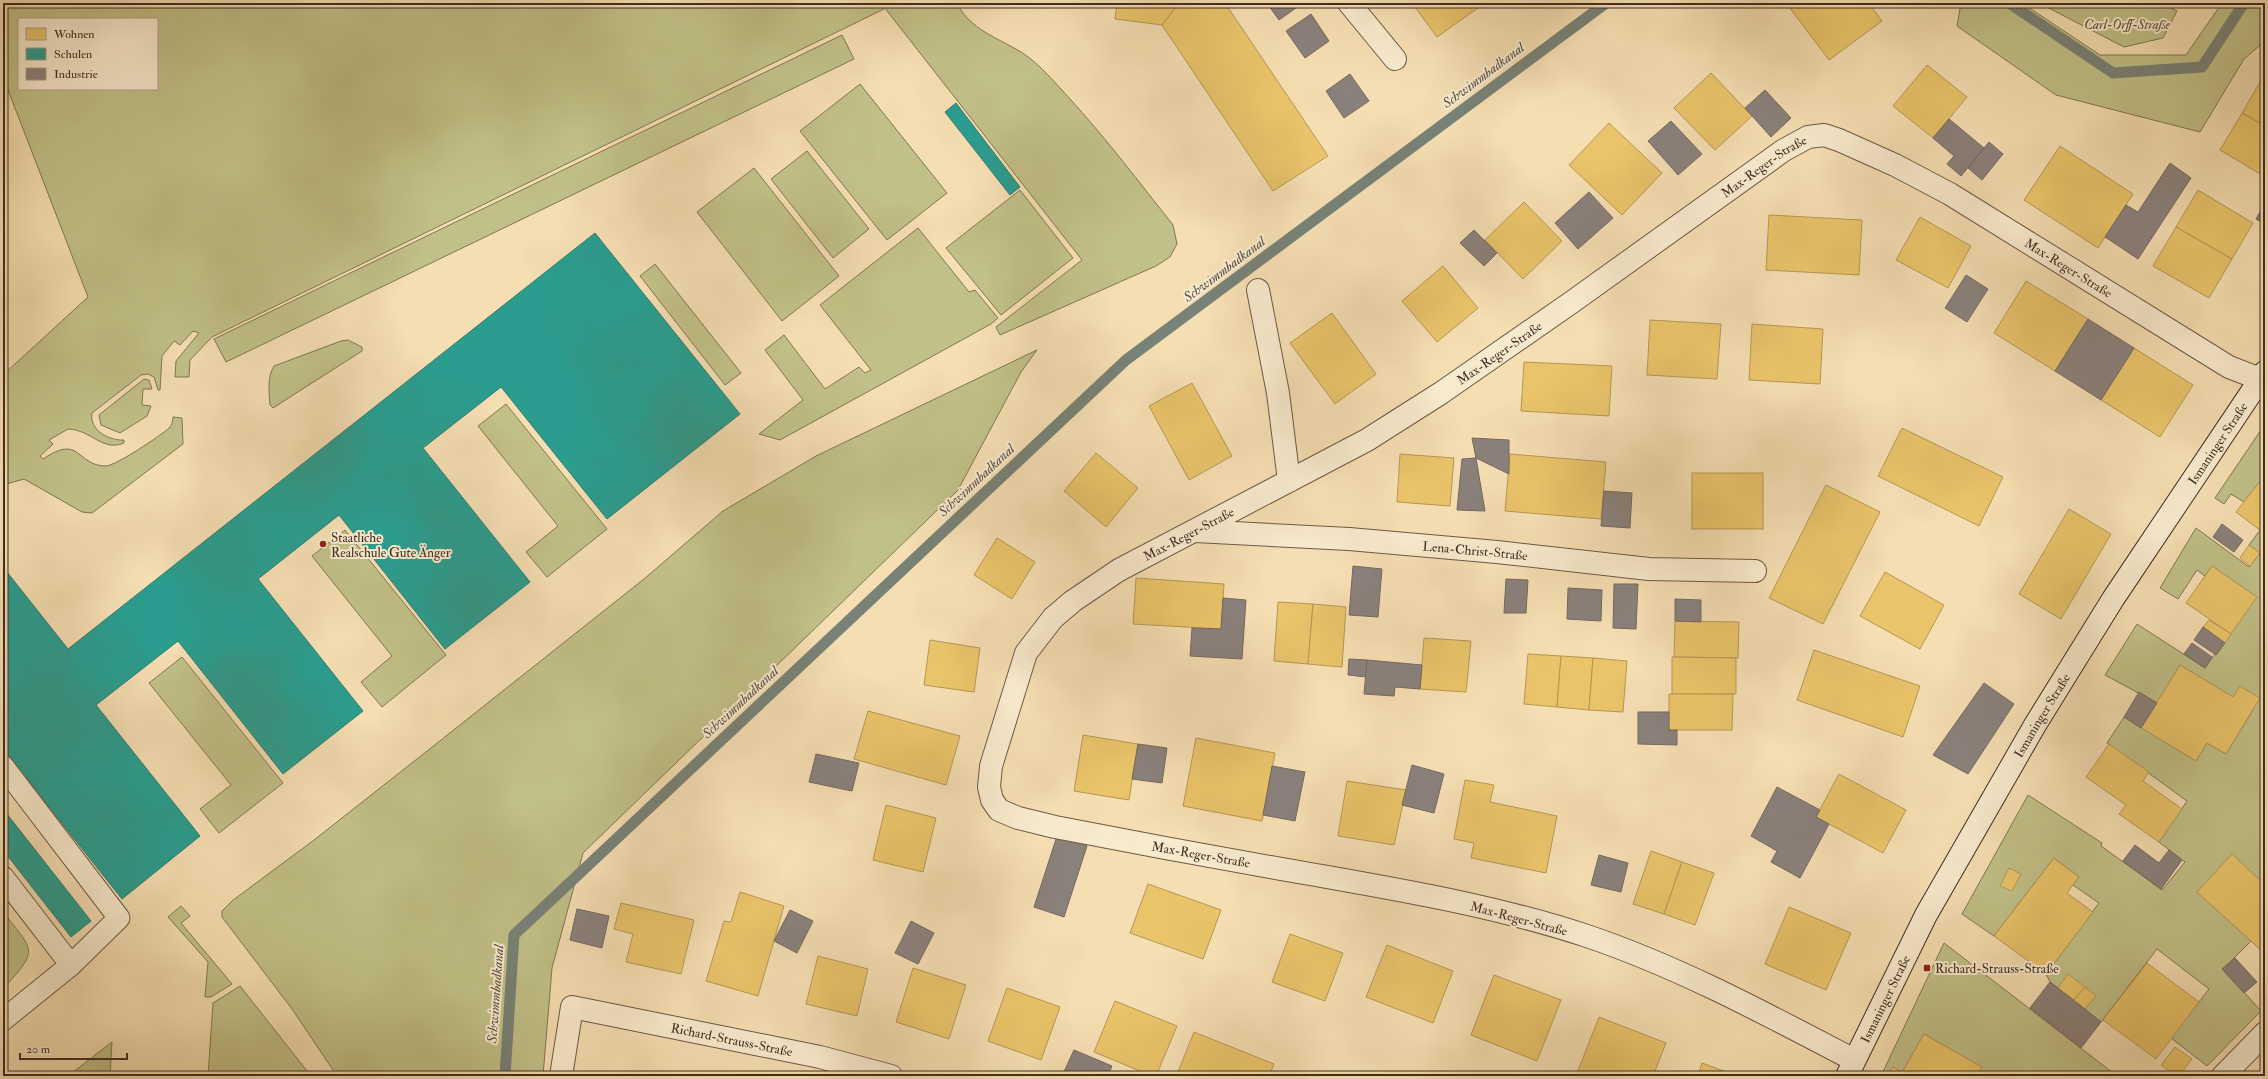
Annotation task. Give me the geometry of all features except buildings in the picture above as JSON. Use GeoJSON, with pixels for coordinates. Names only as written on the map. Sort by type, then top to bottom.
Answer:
{"type":"FeatureCollection","features":[{"type":"Feature","properties":{"kind":"street"},"geometry":{"type":"LineString","coordinates":[[1349,3],[1395,59]]}},
{"type":"Feature","properties":{"kind":"street","name":"Max-Reger-Straße"},"geometry":{"type":"LineString","coordinates":[[1851,1068],[1687,977],[1609,944],[1544,924],[1475,906],[1398,890],[1055,827],[1018,818],[999,810],[992,800],[989,787],[991,766],[1026,653],[1053,618],[1073,601],[1119,570],[1367,440],[1441,393],[1566,307],[1784,150],[1808,137],[1824,135],[1839,140],[1895,165],[1950,194],[2229,367],[2264,377]]}},
{"type":"Feature","properties":{"kind":"street"},"geometry":{"type":"LineString","coordinates":[[1258,290],[1278,393],[1289,481]]}},
{"type":"Feature","properties":{"kind":"street","name":"Ismaninger Straße"},"geometry":{"type":"LineString","coordinates":[[1851,1068],[1926,915],[2035,725],[2113,599],[2264,377]]}},
{"type":"Feature","properties":{"kind":"street","name":"Lena-Christ-Straße"},"geometry":{"type":"LineString","coordinates":[[1195,531],[1357,540],[1497,552],[1649,569],[1755,571]]}},
{"type":"Feature","properties":{"kind":"street","name":"Richard-Strauss-Straße"},"geometry":{"type":"LineString","coordinates":[[561,1076],[572,1007],[820,1056],[891,1076]]}},
{"type":"Feature","properties":{"kind":"street"},"geometry":{"type":"LineString","coordinates":[[2223,1076],[2265,1033]]}},
{"type":"Feature","properties":{"kind":"lane"},"geometry":{"type":"LineString","coordinates":[[3,766],[119,918],[71,965],[3,1020]]}},
{"type":"Feature","properties":{"kind":"lane"},"geometry":{"type":"LineString","coordinates":[[3,876],[71,965]]}},
{"type":"Feature","properties":{"kind":"green space"},"geometry":{"type":"Polygon","coordinates":[[[3,3],[880,3],[884,9],[212,337],[190,360],[189,377],[175,377],[176,361],[199,333],[193,331],[180,345],[174,341],[162,356],[160,390],[158,390],[154,377],[148,374],[141,375],[92,413],[94,425],[101,433],[112,439],[124,440],[124,443],[109,445],[84,433],[68,429],[49,440],[53,444],[40,456],[43,459],[55,452],[65,449],[78,453],[96,465],[111,465],[165,432],[171,426],[173,417],[182,418],[183,444],[92,513],[82,512],[24,479],[3,485],[3,375],[88,297],[3,77],[3,3]]]}},
{"type":"Feature","properties":{"kind":"green space"},"geometry":{"type":"Polygon","coordinates":[[[884,3],[957,3],[962,12],[976,26],[1021,52],[1035,62],[1054,81],[1097,130],[1173,225],[1177,244],[1170,257],[1156,266],[1000,335],[996,327],[1082,260],[884,7],[884,3]]]}},
{"type":"Feature","properties":{"kind":"green space"},"geometry":{"type":"Polygon","coordinates":[[[1961,3],[2022,3],[2100,55],[2186,55],[2222,3],[2265,3],[2265,41],[2244,59],[2200,132],[2056,95],[1957,26],[1961,3]]]}},
{"type":"Feature","properties":{"kind":"green space","name":"Carl-Orff-Straße"},"geometry":{"type":"Polygon","coordinates":[[[2039,3],[2161,3],[2177,11],[2163,38],[2124,47],[2039,3]]]}},
{"type":"Feature","properties":{"kind":"green space"},"geometry":{"type":"Polygon","coordinates":[[[842,35],[854,59],[226,362],[214,339],[842,35]]]}},
{"type":"Feature","properties":{"kind":"green space"},"geometry":{"type":"Polygon","coordinates":[[[860,84],[947,193],[887,240],[800,131],[860,84]]]}},
{"type":"Feature","properties":{"kind":"green space"},"geometry":{"type":"Polygon","coordinates":[[[807,151],[869,229],[833,258],[771,179],[807,151]]]}},
{"type":"Feature","properties":{"kind":"green space"},"geometry":{"type":"Polygon","coordinates":[[[754,168],[839,276],[782,321],[697,212],[754,168]]]}},
{"type":"Feature","properties":{"kind":"green space"},"geometry":{"type":"Polygon","coordinates":[[[1020,190],[1073,258],[1001,315],[946,248],[1020,190]]]}},
{"type":"Feature","properties":{"kind":"green space"},"geometry":{"type":"Polygon","coordinates":[[[918,228],[969,292],[975,290],[998,318],[991,324],[780,440],[759,434],[803,400],[765,350],[784,335],[825,389],[859,367],[865,373],[871,370],[820,305],[918,228]]]}},
{"type":"Feature","properties":{"kind":"green space"},"geometry":{"type":"Polygon","coordinates":[[[655,264],[741,373],[725,385],[640,276],[655,264]]]}},
{"type":"Feature","properties":{"kind":"green space"},"geometry":{"type":"Polygon","coordinates":[[[348,340],[362,347],[362,351],[273,408],[270,405],[269,380],[274,366],[341,341],[348,340]]]}},
{"type":"Feature","properties":{"kind":"green space"},"geometry":{"type":"Polygon","coordinates":[[[1037,350],[1021,372],[958,490],[583,853],[552,968],[543,1076],[337,1076],[292,1009],[222,917],[222,911],[232,901],[314,840],[644,579],[723,511],[816,456],[1037,350]]]}},
{"type":"Feature","properties":{"kind":"green space"},"geometry":{"type":"Polygon","coordinates":[[[144,379],[149,380],[152,389],[143,389],[142,405],[151,406],[147,416],[120,433],[101,425],[99,415],[144,379]]]}},
{"type":"Feature","properties":{"kind":"green space"},"geometry":{"type":"Polygon","coordinates":[[[506,404],[607,529],[547,577],[526,552],[558,526],[478,426],[506,404]]]}},
{"type":"Feature","properties":{"kind":"green space"},"geometry":{"type":"Polygon","coordinates":[[[2265,424],[2265,475],[2244,502],[2231,494],[2224,504],[2215,498],[2265,424]]]}},
{"type":"Feature","properties":{"kind":"green space"},"geometry":{"type":"Polygon","coordinates":[[[2196,528],[2249,567],[2260,553],[2249,545],[2260,530],[2265,534],[2265,885],[2198,892],[2251,941],[2223,969],[2261,1011],[2207,1066],[2171,1038],[2209,989],[2157,949],[2101,1022],[2085,1009],[2095,996],[2068,975],[2058,988],[2050,982],[2046,974],[2099,903],[2073,885],[2079,877],[2054,858],[1994,936],[1962,914],[2028,795],[2102,843],[2101,846],[2162,890],[2185,862],[2159,842],[2187,801],[2107,743],[2124,717],[2196,761],[2207,743],[2226,754],[2253,710],[2180,665],[2157,703],[2105,675],[2137,624],[2205,668],[2256,597],[2212,566],[2205,576],[2197,570],[2178,599],[2160,588],[2196,528]]]}},
{"type":"Feature","properties":{"kind":"green space"},"geometry":{"type":"Polygon","coordinates":[[[345,530],[446,655],[382,707],[361,682],[392,656],[312,556],[345,530]]]}},
{"type":"Feature","properties":{"kind":"green space"},"geometry":{"type":"Polygon","coordinates":[[[182,657],[283,783],[219,833],[200,809],[231,785],[149,683],[182,657]]]}},
{"type":"Feature","properties":{"kind":"green space"},"geometry":{"type":"Polygon","coordinates":[[[181,906],[190,916],[181,923],[232,984],[211,997],[205,997],[208,962],[168,917],[181,906]]]}},
{"type":"Feature","properties":{"kind":"green space"},"geometry":{"type":"Polygon","coordinates":[[[3,912],[22,936],[27,944],[28,951],[27,958],[23,966],[3,989],[3,912]]]}},
{"type":"Feature","properties":{"kind":"green space"},"geometry":{"type":"Polygon","coordinates":[[[1944,943],[2117,1076],[1977,1076],[1981,1067],[1924,1034],[1900,1076],[1881,1076],[1944,943]]]}},
{"type":"Feature","properties":{"kind":"green space"},"geometry":{"type":"Polygon","coordinates":[[[240,986],[311,1076],[208,1076],[213,1003],[240,986]]]}},
{"type":"Feature","properties":{"kind":"green space"},"geometry":{"type":"Polygon","coordinates":[[[112,1042],[110,1076],[68,1076],[112,1042]]]}},
{"type":"Feature","properties":{"kind":"waterway","name":"Schwimmbadkanal"},"geometry":{"type":"LineString","coordinates":[[505,1076],[514,935],[1126,360],[1606,3]]}},
{"type":"Feature","properties":{"kind":"waterway","name":"Schwimmbadkanal"},"geometry":{"type":"LineString","coordinates":[[2009,3],[2113,73],[2202,67],[2244,3]]}},
{"type":"Feature","properties":{"kind":"place","name":"Staatliche Realschule Gute Änger"},"geometry":{"type":"Point","coordinates":[323,544]}},
{"type":"Feature","properties":{"kind":"place","name":"Richard-Strauss-Straße"},"geometry":{"type":"Point","coordinates":[1927,968]}}]}
